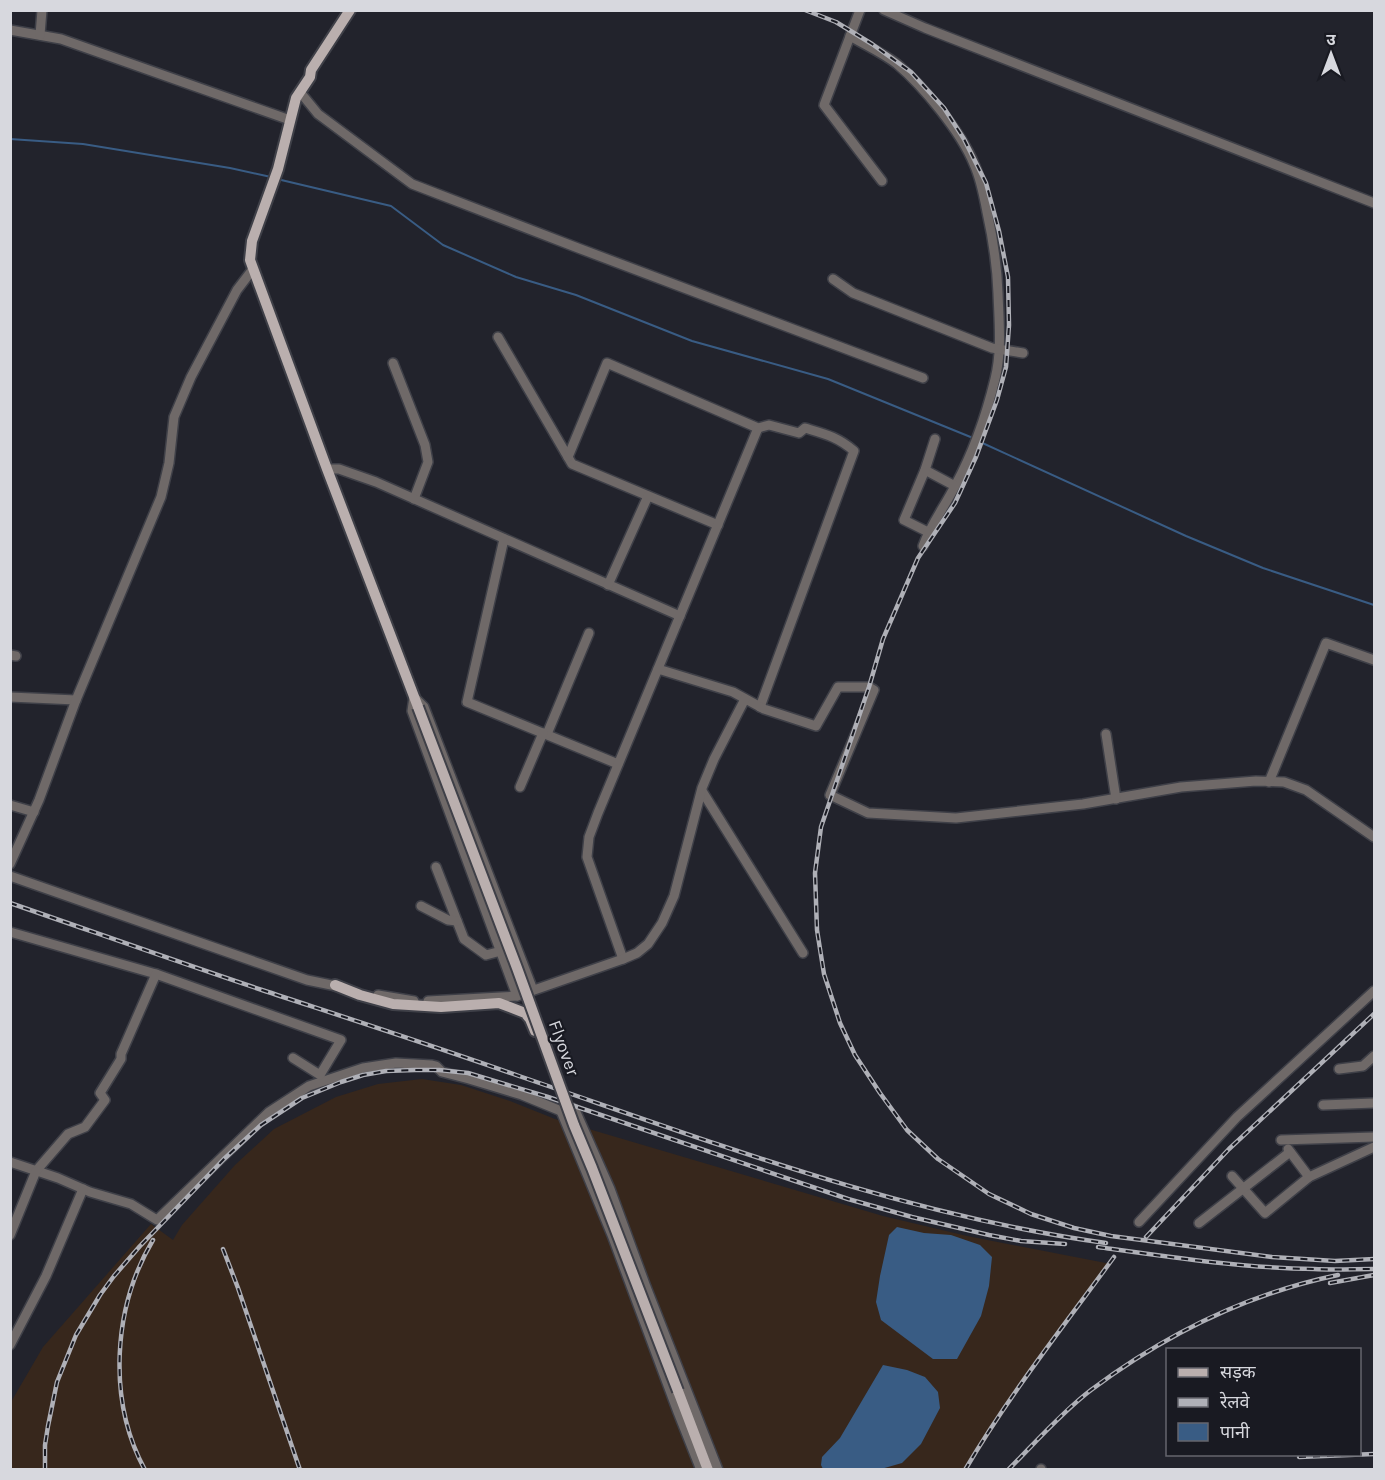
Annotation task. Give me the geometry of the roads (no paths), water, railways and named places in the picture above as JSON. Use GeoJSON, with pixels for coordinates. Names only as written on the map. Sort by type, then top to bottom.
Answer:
{"type":"FeatureCollection","features":[{"type":"Feature","properties":{"kind":"main road","name":"Flyover"},"geometry":{"type":"LineString","coordinates":[[352,12],[316,74],[310,77],[296,98],[278,169],[252,241],[250,260],[574,1125],[702,1453],[705,1468]]}},
{"type":"Feature","properties":{"kind":"main road"},"geometry":{"type":"LineString","coordinates":[[335,985],[393,1004],[441,1007],[499,1003],[512,1007],[525,1012],[530,1019],[545,1057],[551,1062]]}},
{"type":"Feature","properties":{"kind":"street"},"geometry":{"type":"LineString","coordinates":[[40,35],[42,10]]}},
{"type":"Feature","properties":{"kind":"street"},"geometry":{"type":"LineString","coordinates":[[860,10],[824,105],[882,181]]}},
{"type":"Feature","properties":{"kind":"street"},"geometry":{"type":"LineString","coordinates":[[884,10],[1374,203]]}},
{"type":"Feature","properties":{"kind":"street"},"geometry":{"type":"LineString","coordinates":[[10,30],[61,39],[290,120]]}},
{"type":"Feature","properties":{"kind":"street"},"geometry":{"type":"LineString","coordinates":[[850,36],[896,63],[918,85],[964,143],[982,189],[998,273],[1000,349],[996,377],[968,459],[956,486],[922,546]]}},
{"type":"Feature","properties":{"kind":"street"},"geometry":{"type":"LineString","coordinates":[[300,92],[318,114],[412,184],[922,378]]}},
{"type":"Feature","properties":{"kind":"street"},"geometry":{"type":"LineString","coordinates":[[10,864],[34,812],[76,700],[161,497],[169,464],[174,417],[191,377],[237,290],[253,269]]}},
{"type":"Feature","properties":{"kind":"street"},"geometry":{"type":"LineString","coordinates":[[832,279],[853,292],[992,348],[1023,353]]}},
{"type":"Feature","properties":{"kind":"street"},"geometry":{"type":"LineString","coordinates":[[498,337],[573,464],[718,525]]}},
{"type":"Feature","properties":{"kind":"street"},"geometry":{"type":"LineString","coordinates":[[393,363],[425,445],[428,462],[414,499]]}},
{"type":"Feature","properties":{"kind":"street"},"geometry":{"type":"LineString","coordinates":[[568,458],[607,363],[758,428],[769,425],[799,433],[805,428],[841,440],[854,451],[760,707]]}},
{"type":"Feature","properties":{"kind":"street"},"geometry":{"type":"LineString","coordinates":[[623,959],[586,857],[589,837],[758,428]]}},
{"type":"Feature","properties":{"kind":"street"},"geometry":{"type":"LineString","coordinates":[[928,532],[904,520],[935,439]]}},
{"type":"Feature","properties":{"kind":"street"},"geometry":{"type":"LineString","coordinates":[[327,469],[339,469],[376,482],[680,616]]}},
{"type":"Feature","properties":{"kind":"street"},"geometry":{"type":"LineString","coordinates":[[925,470],[956,486]]}},
{"type":"Feature","properties":{"kind":"street"},"geometry":{"type":"LineString","coordinates":[[608,585],[648,496]]}},
{"type":"Feature","properties":{"kind":"street"},"geometry":{"type":"LineString","coordinates":[[504,538],[467,702],[618,764]]}},
{"type":"Feature","properties":{"kind":"street"},"geometry":{"type":"LineString","coordinates":[[520,787],[589,633]]}},
{"type":"Feature","properties":{"kind":"street"},"geometry":{"type":"LineString","coordinates":[[1269,782],[1326,643],[1374,660]]}},
{"type":"Feature","properties":{"kind":"street"},"geometry":{"type":"LineString","coordinates":[[658,669],[733,692],[760,707],[816,726],[838,687],[869,687],[874,690],[830,795],[867,813],[956,818],[1083,804],[1181,787],[1256,781],[1284,782],[1306,790],[1374,837]]}},
{"type":"Feature","properties":{"kind":"street"},"geometry":{"type":"LineString","coordinates":[[10,697],[76,700]]}},
{"type":"Feature","properties":{"kind":"street"},"geometry":{"type":"LineString","coordinates":[[10,876],[307,980],[382,996],[434,1002],[517,996],[623,959],[637,953],[648,944],[662,923],[674,896],[702,791],[714,759],[745,699]]}},
{"type":"Feature","properties":{"kind":"street"},"geometry":{"type":"LineString","coordinates":[[517,996],[412,711],[416,702],[424,707],[533,990]]}},
{"type":"Feature","properties":{"kind":"street"},"geometry":{"type":"LineString","coordinates":[[1106,734],[1116,799]]}},
{"type":"Feature","properties":{"kind":"street"},"geometry":{"type":"LineString","coordinates":[[702,791],[803,952]]}},
{"type":"Feature","properties":{"kind":"street"},"geometry":{"type":"LineString","coordinates":[[10,805],[34,812]]}},
{"type":"Feature","properties":{"kind":"street"},"geometry":{"type":"LineString","coordinates":[[436,867],[464,939],[486,955],[501,951]]}},
{"type":"Feature","properties":{"kind":"street"},"geometry":{"type":"LineString","coordinates":[[421,906],[448,920],[457,921]]}},
{"type":"Feature","properties":{"kind":"street"},"geometry":{"type":"LineString","coordinates":[[10,932],[156,975],[341,1040],[320,1075],[293,1058]]}},
{"type":"Feature","properties":{"kind":"street"},"geometry":{"type":"LineString","coordinates":[[10,1235],[36,1170],[68,1134],[85,1127],[105,1100],[100,1093],[120,1059],[120,1054],[156,975]]}},
{"type":"Feature","properties":{"kind":"street"},"geometry":{"type":"LineString","coordinates":[[1139,1222],[1237,1117],[1374,991]]}},
{"type":"Feature","properties":{"kind":"street"},"geometry":{"type":"LineString","coordinates":[[1339,1069],[1363,1066],[1374,1056]]}},
{"type":"Feature","properties":{"kind":"street"},"geometry":{"type":"LineString","coordinates":[[10,1162],[131,1204],[157,1220],[269,1112],[309,1086],[363,1068],[396,1063],[436,1066],[442,1072],[522,1095],[561,1111],[685,1409]]}},
{"type":"Feature","properties":{"kind":"street"},"geometry":{"type":"LineString","coordinates":[[1323,1105],[1374,1103]]}},
{"type":"Feature","properties":{"kind":"street"},"geometry":{"type":"LineString","coordinates":[[561,1111],[564,1108],[575,1110],[610,1189],[685,1409]]}},
{"type":"Feature","properties":{"kind":"street"},"geometry":{"type":"LineString","coordinates":[[1309,1177],[1281,1140],[1374,1137]]}},
{"type":"Feature","properties":{"kind":"street"},"geometry":{"type":"LineString","coordinates":[[1232,1176],[1265,1213],[1309,1177],[1374,1147]]}},
{"type":"Feature","properties":{"kind":"street"},"geometry":{"type":"LineString","coordinates":[[1199,1223],[1290,1152]]}},
{"type":"Feature","properties":{"kind":"street"},"geometry":{"type":"LineString","coordinates":[[10,1345],[46,1275],[83,1189]]}},
{"type":"Feature","properties":{"kind":"street"},"geometry":{"type":"LineString","coordinates":[[702,1453],[718,1470]]}},
{"type":"Feature","properties":{"kind":"water"},"geometry":{"type":"Polygon","coordinates":[[[897,1227],[924,1233],[951,1235],[980,1245],[992,1257],[989,1286],[981,1316],[957,1359],[933,1359],[881,1320],[876,1302],[880,1276],[889,1235],[897,1227]]]}},
{"type":"Feature","properties":{"kind":"water"},"geometry":{"type":"Polygon","coordinates":[[[883,1365],[925,1377],[938,1392],[940,1408],[921,1444],[902,1463],[881,1469],[823,1469],[822,1457],[840,1438],[883,1365]]]}},
{"type":"Feature","properties":{"kind":"waterway"},"geometry":{"type":"LineString","coordinates":[[10,139],[83,144],[271,177]]}},
{"type":"Feature","properties":{"kind":"waterway"},"geometry":{"type":"LineString","coordinates":[[277,179],[391,206],[443,245],[516,277],[576,295],[692,341],[828,379],[973,438]]}},
{"type":"Feature","properties":{"kind":"waterway"},"geometry":{"type":"LineString","coordinates":[[978,441],[1186,536],[1263,568],[1374,605]]}},
{"type":"Feature","properties":{"kind":"railway"},"geometry":{"type":"LineString","coordinates":[[805,10],[836,22],[872,44],[911,72],[944,108],[964,139],[986,183],[1008,277],[1009,325],[1006,367],[997,400],[976,457],[955,503],[918,558],[883,639],[821,827],[815,873],[817,930],[824,974],[840,1023],[855,1055],[907,1130],[938,1159],[989,1194],[1031,1214],[1074,1228],[1111,1236],[1272,1257],[1335,1261],[1374,1259]]}},
{"type":"Feature","properties":{"kind":"railway"},"geometry":{"type":"LineString","coordinates":[[10,903],[809,1174],[956,1214],[1106,1243]]}},
{"type":"Feature","properties":{"kind":"railway"},"geometry":{"type":"LineString","coordinates":[[1146,1237],[1229,1149],[1374,1014]]}},
{"type":"Feature","properties":{"kind":"railway"},"geometry":{"type":"LineString","coordinates":[[45,1470],[45,1445],[57,1382],[76,1335],[114,1276],[224,1159],[261,1125],[302,1098],[363,1075],[415,1070],[468,1073],[548,1097],[848,1199],[989,1235],[1021,1241],[1065,1244]]}},
{"type":"Feature","properties":{"kind":"railway"},"geometry":{"type":"LineString","coordinates":[[145,1470],[133,1443],[125,1414],[120,1384],[120,1354],[123,1324],[130,1294],[153,1240]]}},
{"type":"Feature","properties":{"kind":"railway"},"geometry":{"type":"LineString","coordinates":[[1098,1247],[1260,1267],[1374,1269]]}},
{"type":"Feature","properties":{"kind":"railway"},"geometry":{"type":"LineString","coordinates":[[223,1249],[300,1470]]}},
{"type":"Feature","properties":{"kind":"railway"},"geometry":{"type":"LineString","coordinates":[[965,1470],[1018,1388],[1114,1257]]}},
{"type":"Feature","properties":{"kind":"railway"},"geometry":{"type":"LineString","coordinates":[[1008,1470],[1080,1399],[1148,1351],[1239,1305],[1271,1293],[1338,1275]]}},
{"type":"Feature","properties":{"kind":"railway"},"geometry":{"type":"LineString","coordinates":[[1330,1283],[1374,1275]]}},
{"type":"Feature","properties":{"kind":"railway"},"geometry":{"type":"LineString","coordinates":[[1361,1455],[1374,1454]]}},
{"type":"Feature","properties":{"kind":"railway"},"geometry":{"type":"LineString","coordinates":[[1299,1457],[1324,1456]]}}]}
